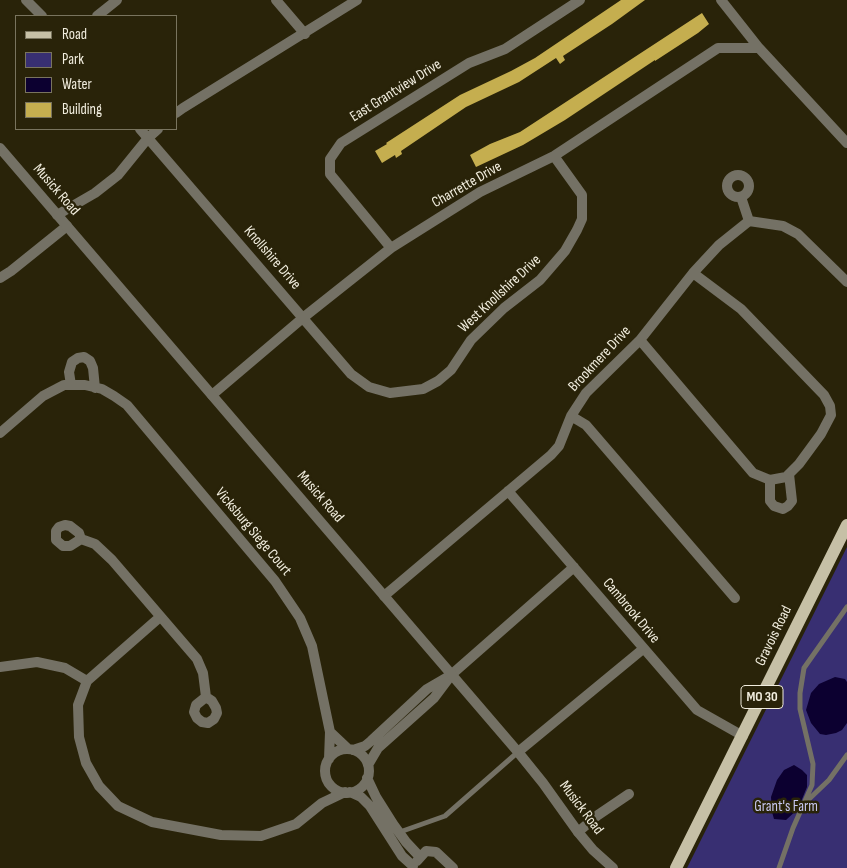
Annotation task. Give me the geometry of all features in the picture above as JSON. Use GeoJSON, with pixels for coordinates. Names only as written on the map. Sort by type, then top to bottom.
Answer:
{"type":"FeatureCollection","features":[{"type":"Feature","properties":{"kind":"main road","name":"Gravois Road"},"geometry":{"type":"LineString","coordinates":[[676,868],[847,525]]}},
{"type":"Feature","properties":{"kind":"street"},"geometry":{"type":"LineString","coordinates":[[26,0],[41,15]]}},
{"type":"Feature","properties":{"kind":"street"},"geometry":{"type":"LineString","coordinates":[[98,15],[117,0]]}},
{"type":"Feature","properties":{"kind":"street"},"geometry":{"type":"LineString","coordinates":[[276,0],[305,34]]}},
{"type":"Feature","properties":{"kind":"street"},"geometry":{"type":"LineString","coordinates":[[178,112],[305,34],[356,0]]}},
{"type":"Feature","properties":{"kind":"street","name":"East Grantview Drive"},"geometry":{"type":"LineString","coordinates":[[391,248],[330,174],[330,159],[342,143],[469,63],[505,50],[580,0]]}},
{"type":"Feature","properties":{"kind":"street"},"geometry":{"type":"LineString","coordinates":[[721,0],[759,48],[847,143]]}},
{"type":"Feature","properties":{"kind":"street","name":"Charrette Drive"},"geometry":{"type":"LineString","coordinates":[[212,394],[304,317],[391,248],[480,192],[554,156],[718,48],[759,48]]}},
{"type":"Feature","properties":{"kind":"street","name":"Knollshire Drive"},"geometry":{"type":"LineString","coordinates":[[141,130],[304,317],[351,374],[369,387],[390,393]]}},
{"type":"Feature","properties":{"kind":"street"},"geometry":{"type":"LineString","coordinates":[[57,215],[95,193],[118,175],[157,130]]}},
{"type":"Feature","properties":{"kind":"street","name":"Musick Road"},"geometry":{"type":"LineString","coordinates":[[0,149],[518,752],[578,832],[613,868]]}},
{"type":"Feature","properties":{"kind":"street","name":"West Knollshire Drive"},"geometry":{"type":"LineString","coordinates":[[390,393],[422,389],[438,381],[451,370],[471,340],[504,308],[540,280],[565,251],[582,219],[582,195],[554,156]]}},
{"type":"Feature","properties":{"kind":"street"},"geometry":{"type":"LineString","coordinates":[[741,197],[748,221],[783,226],[798,234],[847,282]]}},
{"type":"Feature","properties":{"kind":"street","name":"Brookmere Drive"},"geometry":{"type":"LineString","coordinates":[[384,596],[551,455],[559,446],[571,416],[586,393],[640,340],[693,273],[719,245],[748,221]]}},
{"type":"Feature","properties":{"kind":"street"},"geometry":{"type":"LineString","coordinates":[[0,278],[12,271],[66,226]]}},
{"type":"Feature","properties":{"kind":"street"},"geometry":{"type":"LineString","coordinates":[[640,340],[753,472],[770,480],[787,476],[800,464],[821,434],[831,415],[830,406],[824,395],[741,309],[693,273]]}},
{"type":"Feature","properties":{"kind":"street"},"geometry":{"type":"LineString","coordinates":[[71,385],[69,372],[72,362],[84,357],[90,361],[93,368],[95,388]]}},
{"type":"Feature","properties":{"kind":"street","name":"Vicksburg Siege Court"},"geometry":{"type":"LineString","coordinates":[[0,432],[43,396],[64,385],[85,385],[95,388],[114,396],[127,406],[275,580],[306,628],[312,646],[330,732],[329,759]]}},
{"type":"Feature","properties":{"kind":"street"},"geometry":{"type":"LineString","coordinates":[[571,416],[586,425],[735,598]]}},
{"type":"Feature","properties":{"kind":"street"},"geometry":{"type":"LineString","coordinates":[[770,480],[770,501],[774,506],[783,509],[792,501],[787,476]]}},
{"type":"Feature","properties":{"kind":"street","name":"Cambrook Drive"},"geometry":{"type":"LineString","coordinates":[[508,491],[697,710],[743,736]]}},
{"type":"Feature","properties":{"kind":"street"},"geometry":{"type":"LineString","coordinates":[[81,539],[95,544],[112,560],[197,659],[203,673],[206,696]]}},
{"type":"Feature","properties":{"kind":"street"},"geometry":{"type":"LineString","coordinates":[[322,803],[327,780],[325,772],[329,759],[335,752],[365,746],[427,689],[451,675],[574,567]]}},
{"type":"Feature","properties":{"kind":"street"},"geometry":{"type":"LineString","coordinates":[[160,617],[87,681],[78,705],[79,737],[86,763],[99,786],[118,806],[152,822],[221,835],[261,836],[296,824],[322,803],[362,786],[367,778],[368,765],[378,748],[434,698],[451,675]]}},
{"type":"Feature","properties":{"kind":"street"},"geometry":{"type":"LineString","coordinates":[[518,752],[643,649]]}},
{"type":"Feature","properties":{"kind":"street"},"geometry":{"type":"LineString","coordinates":[[0,667],[37,662],[65,668],[87,681]]}},
{"type":"Feature","properties":{"kind":"street"},"geometry":{"type":"LineString","coordinates":[[330,732],[350,749],[360,754],[368,765]]}},
{"type":"Feature","properties":{"kind":"street"},"geometry":{"type":"LineString","coordinates":[[367,778],[405,859],[415,864],[426,851],[436,852],[453,868]]}},
{"type":"Feature","properties":{"kind":"street"},"geometry":{"type":"LineString","coordinates":[[327,780],[333,787],[365,800],[395,835]]}},
{"type":"Feature","properties":{"kind":"street"},"geometry":{"type":"LineString","coordinates":[[578,832],[598,815],[629,794]]}},
{"type":"Feature","properties":{"kind":"lane"},"geometry":{"type":"LineString","coordinates":[[779,868],[812,785],[813,764],[800,709],[800,693],[804,668],[847,607]]}},
{"type":"Feature","properties":{"kind":"lane"},"geometry":{"type":"LineString","coordinates":[[395,835],[445,816],[518,752]]}},
{"type":"Feature","properties":{"kind":"lane"},"geometry":{"type":"LineString","coordinates":[[804,804],[829,780],[847,755]]}},
{"type":"Feature","properties":{"kind":"green space","name":"Grant's Farm"},"geometry":{"type":"Polygon","coordinates":[[[847,547],[847,868],[687,868],[847,547]]]}},
{"type":"Feature","properties":{"kind":"water"},"geometry":{"type":"Polygon","coordinates":[[[835,677],[845,679],[847,682],[847,723],[842,730],[836,733],[820,734],[811,723],[806,710],[811,693],[819,684],[835,677]]]}},
{"type":"Feature","properties":{"kind":"water"},"geometry":{"type":"Polygon","coordinates":[[[794,765],[807,775],[807,787],[798,809],[786,820],[774,819],[771,797],[777,780],[784,770],[794,765]]]}},
{"type":"Feature","properties":{"kind":"building"},"geometry":{"type":"Polygon","coordinates":[[[621,0],[645,0],[563,56],[565,60],[560,64],[556,58],[519,82],[466,107],[401,151],[402,154],[396,158],[395,155],[382,163],[375,151],[386,143],[460,95],[535,58],[621,0]]]}},
{"type":"Feature","properties":{"kind":"building"},"geometry":{"type":"Polygon","coordinates":[[[702,13],[709,24],[698,33],[565,120],[523,145],[476,167],[470,155],[490,144],[520,132],[702,13]]]}}]}
